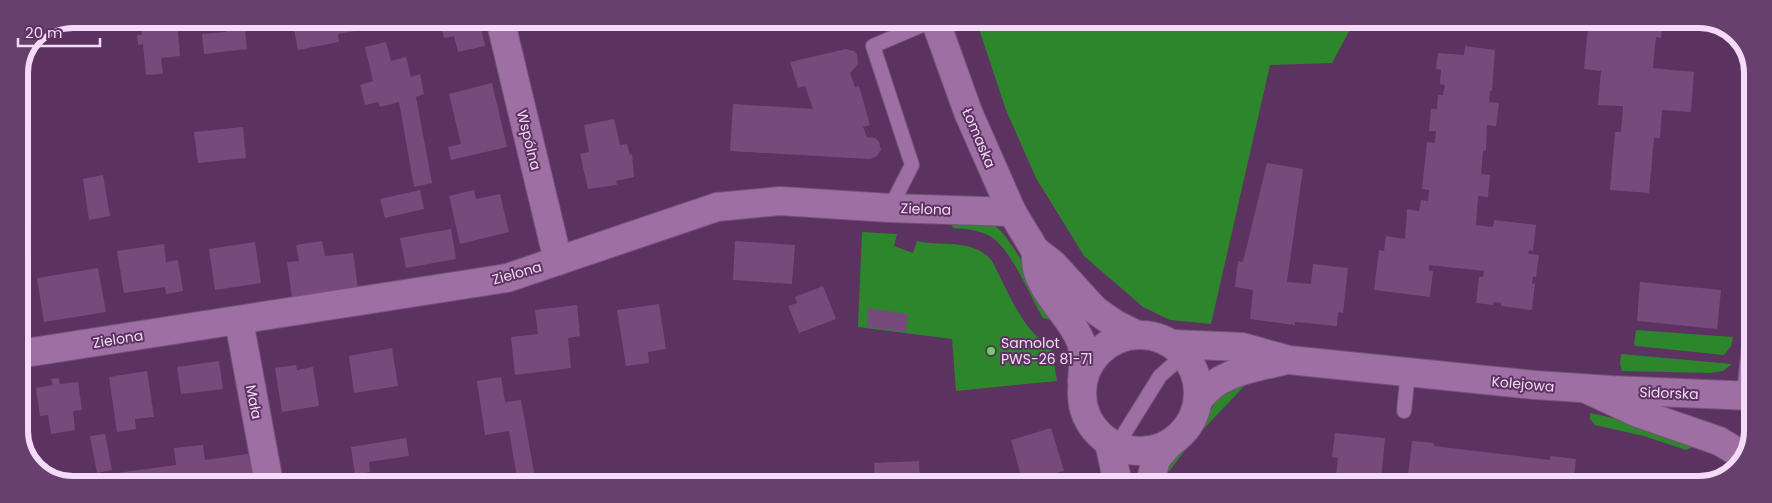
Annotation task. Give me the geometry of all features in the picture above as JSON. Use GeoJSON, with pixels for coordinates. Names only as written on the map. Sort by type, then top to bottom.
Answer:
{"type":"FeatureCollection","features":[{"type":"Feature","properties":{"kind":"street","name":"Wspólna"},"geometry":{"type":"LineString","coordinates":[[502,28],[558,261]]}},
{"type":"Feature","properties":{"kind":"street","name":"Łomaska"},"geometry":{"type":"LineString","coordinates":[[938,28],[968,112],[1012,212],[1035,250],[1053,264],[1095,310],[1114,324],[1133,333],[1159,337],[1179,349]]}},
{"type":"Feature","properties":{"kind":"street","name":"Zielona"},"geometry":{"type":"LineString","coordinates":[[28,353],[507,278],[717,207],[780,201],[890,208],[1012,212]]}},
{"type":"Feature","properties":{"kind":"street","name":"Łomaska"},"geometry":{"type":"LineString","coordinates":[[1035,250],[1037,270],[1047,290],[1074,328],[1081,343],[1084,359],[1082,399],[1086,416],[1096,431],[1113,444]]}},
{"type":"Feature","properties":{"kind":"street","name":"Mała"},"geometry":{"type":"LineString","coordinates":[[239,321],[268,476]]}},
{"type":"Feature","properties":{"kind":"street","name":"Łomaska"},"geometry":{"type":"LineString","coordinates":[[1082,382],[1088,366],[1098,351],[1118,339],[1133,333]]}},
{"type":"Feature","properties":{"kind":"street","name":"Kolejowa"},"geometry":{"type":"LineString","coordinates":[[1179,349],[1242,347],[1289,360],[1586,389],[1638,413],[1719,441],[1739,453]]}},
{"type":"Feature","properties":{"kind":"street"},"geometry":{"type":"LineString","coordinates":[[1152,476],[1156,459],[1169,444],[1183,433],[1194,418],[1199,399],[1198,383],[1194,368],[1179,349]]}},
{"type":"Feature","properties":{"kind":"street","name":"Kolejowa"},"geometry":{"type":"LineString","coordinates":[[1199,399],[1213,383],[1223,377],[1289,360]]}},
{"type":"Feature","properties":{"kind":"street","name":"Sidorska"},"geometry":{"type":"LineString","coordinates":[[1586,389],[1744,396]]}},
{"type":"Feature","properties":{"kind":"street"},"geometry":{"type":"LineString","coordinates":[[1117,476],[1113,444],[1138,451],[1154,450],[1169,444]]}},
{"type":"Feature","properties":{"kind":"lane"},"geometry":{"type":"LineString","coordinates":[[890,208],[912,165],[873,46],[916,28]]}},
{"type":"Feature","properties":{"kind":"lane"},"geometry":{"type":"LineString","coordinates":[[1113,444],[1179,349]]}},
{"type":"Feature","properties":{"kind":"lane"},"geometry":{"type":"LineString","coordinates":[[1404,412],[1408,372]]}},
{"type":"Feature","properties":{"kind":"green space"},"geometry":{"type":"Polygon","coordinates":[[[979,28],[1351,28],[1332,63],[1270,65],[1211,324],[1170,320],[1143,307],[1084,256],[1036,178],[1006,110],[979,28]]]}},
{"type":"Feature","properties":{"kind":"green space"},"geometry":{"type":"Polygon","coordinates":[[[950,220],[987,222],[1000,230],[1017,253],[1054,321],[1043,318],[1018,270],[996,240],[980,232],[953,228],[950,220]]]}},
{"type":"Feature","properties":{"kind":"green space"},"geometry":{"type":"Polygon","coordinates":[[[862,232],[897,234],[894,246],[913,253],[917,241],[967,246],[985,254],[992,261],[1024,321],[1042,341],[1051,346],[1057,381],[956,391],[952,339],[858,327],[862,232]]]}},
{"type":"Feature","properties":{"kind":"green space"},"geometry":{"type":"Polygon","coordinates":[[[1636,330],[1733,337],[1731,346],[1724,355],[1636,346],[1634,345],[1636,330]]]}},
{"type":"Feature","properties":{"kind":"green space"},"geometry":{"type":"Polygon","coordinates":[[[1621,354],[1732,364],[1723,371],[1710,373],[1622,371],[1620,364],[1621,354]]]}},
{"type":"Feature","properties":{"kind":"green space"},"geometry":{"type":"Polygon","coordinates":[[[1252,378],[1193,440],[1165,476],[1162,476],[1163,471],[1176,453],[1195,435],[1217,400],[1252,378]]]}},
{"type":"Feature","properties":{"kind":"green space"},"geometry":{"type":"Polygon","coordinates":[[[1590,413],[1641,424],[1695,443],[1693,447],[1686,450],[1644,436],[1595,425],[1590,419],[1590,413]]]}},
{"type":"Feature","properties":{"kind":"building"},"geometry":{"type":"Polygon","coordinates":[[[142,28],[178,28],[180,56],[161,58],[163,74],[146,75],[143,44],[138,45],[137,35],[142,35],[142,28]]]}},
{"type":"Feature","properties":{"kind":"building"},"geometry":{"type":"Polygon","coordinates":[[[226,28],[245,28],[247,49],[204,54],[202,34],[226,32],[226,28]]]}},
{"type":"Feature","properties":{"kind":"building"},"geometry":{"type":"Polygon","coordinates":[[[294,28],[366,28],[338,34],[339,42],[298,50],[294,28]]]}},
{"type":"Feature","properties":{"kind":"building"},"geometry":{"type":"Polygon","coordinates":[[[442,28],[481,28],[485,46],[458,52],[454,36],[444,38],[442,28]]]}},
{"type":"Feature","properties":{"kind":"building"},"geometry":{"type":"Polygon","coordinates":[[[1605,28],[1662,28],[1661,38],[1656,37],[1653,68],[1694,72],[1691,112],[1662,110],[1660,138],[1654,138],[1649,193],[1610,190],[1615,132],[1621,132],[1623,106],[1598,105],[1601,71],[1584,69],[1588,29],[1605,31],[1605,28]]]}},
{"type":"Feature","properties":{"kind":"building"},"geometry":{"type":"Polygon","coordinates":[[[386,42],[391,61],[406,57],[411,77],[420,74],[424,94],[416,97],[432,183],[414,187],[399,102],[380,107],[378,102],[365,105],[360,85],[373,81],[365,47],[386,42]]]}},
{"type":"Feature","properties":{"kind":"building"},"geometry":{"type":"Polygon","coordinates":[[[1465,46],[1495,50],[1492,91],[1490,91],[1489,102],[1499,103],[1496,126],[1487,125],[1486,150],[1483,151],[1481,174],[1490,175],[1488,197],[1478,196],[1476,225],[1493,227],[1494,220],[1536,225],[1533,251],[1529,250],[1528,254],[1539,255],[1536,277],[1533,277],[1532,284],[1535,283],[1532,310],[1501,306],[1501,303],[1494,302],[1493,305],[1476,303],[1479,277],[1483,277],[1484,271],[1429,265],[1429,271],[1433,271],[1430,297],[1374,290],[1379,250],[1384,251],[1386,236],[1405,239],[1407,209],[1419,211],[1421,200],[1428,201],[1429,190],[1422,189],[1427,142],[1435,143],[1436,131],[1429,131],[1431,109],[1437,109],[1438,95],[1443,95],[1445,85],[1440,84],[1441,70],[1436,69],[1438,53],[1464,55],[1465,46]]]}},
{"type":"Feature","properties":{"kind":"building"},"geometry":{"type":"Polygon","coordinates":[[[846,49],[857,54],[858,64],[850,73],[855,87],[859,86],[870,125],[863,127],[867,137],[875,138],[879,142],[881,150],[877,156],[870,159],[730,151],[733,104],[813,109],[805,86],[798,88],[790,62],[846,49]]]}},
{"type":"Feature","properties":{"kind":"building"},"geometry":{"type":"Polygon","coordinates":[[[492,83],[507,147],[451,160],[448,147],[461,144],[449,94],[492,83]]]}},
{"type":"Feature","properties":{"kind":"building"},"geometry":{"type":"Polygon","coordinates":[[[614,119],[620,145],[627,144],[630,155],[632,154],[634,177],[616,181],[617,185],[588,189],[580,154],[589,152],[584,125],[614,119]]]}},
{"type":"Feature","properties":{"kind":"building"},"geometry":{"type":"Polygon","coordinates":[[[243,127],[246,158],[198,163],[194,132],[243,127]]]}},
{"type":"Feature","properties":{"kind":"building"},"geometry":{"type":"Polygon","coordinates":[[[1267,163],[1303,169],[1287,282],[1311,284],[1313,264],[1348,268],[1343,313],[1338,312],[1337,326],[1295,322],[1295,325],[1250,319],[1253,290],[1235,287],[1238,261],[1243,262],[1267,163]]]}},
{"type":"Feature","properties":{"kind":"building"},"geometry":{"type":"Polygon","coordinates":[[[103,175],[110,216],[89,220],[83,179],[103,175]]]}},
{"type":"Feature","properties":{"kind":"building"},"geometry":{"type":"Polygon","coordinates":[[[420,190],[424,209],[385,218],[380,199],[420,190]]]}},
{"type":"Feature","properties":{"kind":"building"},"geometry":{"type":"Polygon","coordinates":[[[474,190],[476,199],[500,194],[509,232],[460,244],[449,196],[474,190]]]}},
{"type":"Feature","properties":{"kind":"building"},"geometry":{"type":"Polygon","coordinates":[[[451,229],[456,259],[406,268],[400,238],[451,229]]]}},
{"type":"Feature","properties":{"kind":"building"},"geometry":{"type":"Polygon","coordinates":[[[322,241],[325,256],[353,253],[358,288],[292,298],[287,262],[299,261],[296,245],[322,241]]]}},
{"type":"Feature","properties":{"kind":"building"},"geometry":{"type":"Polygon","coordinates":[[[735,241],[795,245],[792,284],[733,280],[735,241]]]}},
{"type":"Feature","properties":{"kind":"building"},"geometry":{"type":"Polygon","coordinates":[[[255,242],[261,283],[215,290],[209,249],[255,242]]]}},
{"type":"Feature","properties":{"kind":"building"},"geometry":{"type":"Polygon","coordinates":[[[164,244],[166,262],[178,260],[183,291],[166,294],[165,287],[124,293],[117,251],[164,244]]]}},
{"type":"Feature","properties":{"kind":"building"},"geometry":{"type":"Polygon","coordinates":[[[98,268],[106,312],[44,322],[37,278],[98,268]]]}},
{"type":"Feature","properties":{"kind":"building"},"geometry":{"type":"Polygon","coordinates":[[[1640,282],[1721,290],[1717,329],[1637,321],[1640,282]]]}},
{"type":"Feature","properties":{"kind":"building"},"geometry":{"type":"Polygon","coordinates":[[[823,286],[836,319],[799,333],[788,306],[797,303],[795,297],[823,286]]]}},
{"type":"Feature","properties":{"kind":"building"},"geometry":{"type":"Polygon","coordinates":[[[659,304],[666,349],[648,352],[649,363],[626,366],[617,310],[659,304]]]}},
{"type":"Feature","properties":{"kind":"building"},"geometry":{"type":"Polygon","coordinates":[[[577,305],[580,336],[568,338],[571,368],[515,375],[511,337],[538,334],[535,310],[577,305]]]}},
{"type":"Feature","properties":{"kind":"building"},"geometry":{"type":"Polygon","coordinates":[[[868,308],[908,314],[906,332],[867,327],[868,308]]]}},
{"type":"Feature","properties":{"kind":"building"},"geometry":{"type":"Polygon","coordinates":[[[392,348],[398,386],[354,393],[349,356],[392,348]]]}},
{"type":"Feature","properties":{"kind":"building"},"geometry":{"type":"Polygon","coordinates":[[[219,361],[223,389],[181,394],[177,367],[219,361]]]}},
{"type":"Feature","properties":{"kind":"building"},"geometry":{"type":"Polygon","coordinates":[[[296,365],[297,370],[313,367],[319,406],[282,412],[275,368],[296,365]]]}},
{"type":"Feature","properties":{"kind":"building"},"geometry":{"type":"Polygon","coordinates":[[[147,371],[154,417],[135,419],[136,429],[117,432],[109,377],[147,371]]]}},
{"type":"Feature","properties":{"kind":"building"},"geometry":{"type":"Polygon","coordinates":[[[501,377],[505,402],[521,400],[535,476],[517,476],[509,431],[485,435],[477,381],[501,377]]]}},
{"type":"Feature","properties":{"kind":"building"},"geometry":{"type":"Polygon","coordinates":[[[59,378],[60,384],[78,382],[82,410],[73,411],[75,430],[51,434],[48,415],[40,416],[36,388],[53,385],[51,379],[59,378]]]}},
{"type":"Feature","properties":{"kind":"building"},"geometry":{"type":"Polygon","coordinates":[[[1051,428],[1064,471],[1047,476],[1021,476],[1011,440],[1051,428]]]}},
{"type":"Feature","properties":{"kind":"building"},"geometry":{"type":"Polygon","coordinates":[[[1335,433],[1385,438],[1381,476],[1336,476],[1338,458],[1332,457],[1335,433]]]}},
{"type":"Feature","properties":{"kind":"building"},"geometry":{"type":"Polygon","coordinates":[[[105,434],[112,470],[97,473],[90,436],[105,434]]]}},
{"type":"Feature","properties":{"kind":"building"},"geometry":{"type":"Polygon","coordinates":[[[406,438],[409,456],[369,462],[370,472],[355,475],[351,447],[406,438]]]}},
{"type":"Feature","properties":{"kind":"building"},"geometry":{"type":"Polygon","coordinates":[[[1412,441],[1434,443],[1434,446],[1550,460],[1550,456],[1576,459],[1574,476],[1408,476],[1412,441]]]}},
{"type":"Feature","properties":{"kind":"building"},"geometry":{"type":"Polygon","coordinates":[[[203,445],[205,460],[248,454],[253,476],[117,476],[117,473],[176,465],[174,448],[203,445]]]}},
{"type":"Feature","properties":{"kind":"building"},"geometry":{"type":"Polygon","coordinates":[[[919,461],[920,476],[875,476],[874,463],[919,461]]]}},
{"type":"Feature","properties":{"kind":"place","name":"Samolot PWS-26 81-71"},"geometry":{"type":"Point","coordinates":[991,351]}}]}
